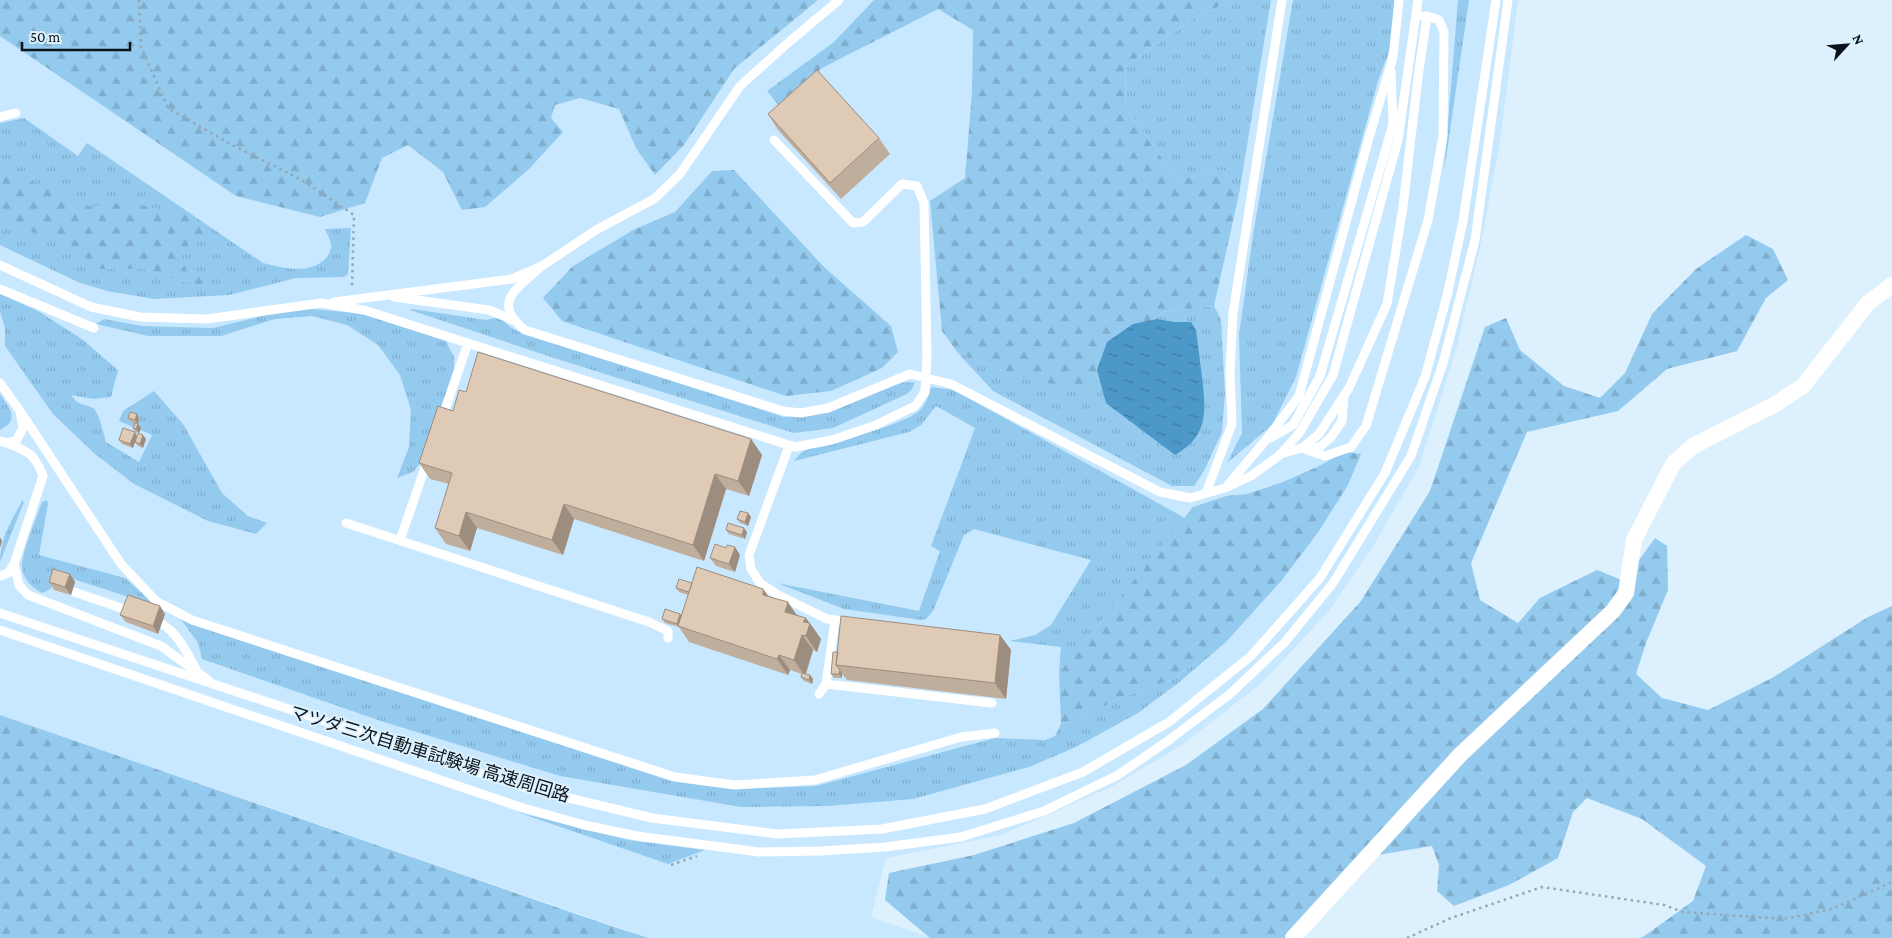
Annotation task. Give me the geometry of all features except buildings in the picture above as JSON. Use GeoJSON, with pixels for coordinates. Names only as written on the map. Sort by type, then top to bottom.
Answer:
{"type":"FeatureCollection","features":[{"type":"Feature","properties":{"kind":"street"},"geometry":{"type":"LineString","coordinates":[[1293,938],[1460,755],[1613,611],[1626,593],[1634,540],[1673,464],[1693,446],[1774,406],[1803,386],[1868,303],[1892,285]]}},
{"type":"Feature","properties":{"kind":"lane"},"geometry":{"type":"LineString","coordinates":[[513,320],[508,309],[511,295],[542,266],[596,230],[654,199],[680,174],[740,86],[839,0]]}},
{"type":"Feature","properties":{"kind":"lane"},"geometry":{"type":"LineString","coordinates":[[1206,493],[1232,424],[1230,373],[1233,313],[1282,0]]}},
{"type":"Feature","properties":{"kind":"lane"},"geometry":{"type":"LineString","coordinates":[[1266,440],[1293,425],[1320,376],[1393,124],[1391,64],[1399,0]]}},
{"type":"Feature","properties":{"kind":"lane"},"geometry":{"type":"LineString","coordinates":[[381,296],[489,310],[513,320],[525,330],[783,411],[801,413],[828,408],[910,374],[951,384],[1160,492],[1190,498],[1225,488],[1251,476],[1280,454],[1300,432],[1332,375],[1398,140],[1418,0]]}},
{"type":"Feature","properties":{"kind":"lane","name":"マツダ三次自動車試験場 高速周回路"},"geometry":{"type":"LineString","coordinates":[[0,613],[523,787],[652,818],[778,834],[882,830],[976,810],[1082,772],[1169,722],[1250,656],[1320,578],[1385,473],[1426,377],[1447,296],[1463,221],[1496,0]]}},
{"type":"Feature","properties":{"kind":"lane"},"geometry":{"type":"LineString","coordinates":[[0,630],[520,807],[584,825],[637,836],[758,852],[822,851],[885,847],[961,837],[1044,811],[1118,775],[1169,740],[1230,694],[1285,642],[1334,582],[1410,456],[1443,364],[1475,240],[1508,0]]}},
{"type":"Feature","properties":{"kind":"lane"},"geometry":{"type":"LineString","coordinates":[[1302,448],[1325,456],[1351,447],[1366,426],[1426,229],[1443,136],[1444,32],[1439,20],[1428,16],[1416,15]]}},
{"type":"Feature","properties":{"kind":"lane"},"geometry":{"type":"LineString","coordinates":[[1280,454],[1302,448],[1319,434],[1344,395],[1387,304],[1403,206],[1418,77],[1428,16]]}},
{"type":"Feature","properties":{"kind":"lane"},"geometry":{"type":"LineString","coordinates":[[1225,488],[1266,440],[1299,396],[1368,141],[1391,64]]}},
{"type":"Feature","properties":{"kind":"lane"},"geometry":{"type":"LineString","coordinates":[[0,117],[16,113]]}},
{"type":"Feature","properties":{"kind":"lane"},"geometry":{"type":"LineString","coordinates":[[321,303],[364,310],[789,446],[795,447],[832,440],[876,425],[915,406],[925,392],[927,356],[924,203],[917,186],[902,184],[863,222],[854,223],[774,140]]}},
{"type":"Feature","properties":{"kind":"lane"},"geometry":{"type":"LineString","coordinates":[[0,265],[91,307],[140,317],[207,319],[512,279],[542,266]]}},
{"type":"Feature","properties":{"kind":"lane"},"geometry":{"type":"LineString","coordinates":[[0,289],[94,328]]}},
{"type":"Feature","properties":{"kind":"lane"},"geometry":{"type":"LineString","coordinates":[[440,424],[468,343]]}},
{"type":"Feature","properties":{"kind":"lane"},"geometry":{"type":"LineString","coordinates":[[0,383],[121,564],[156,601],[192,620],[666,774],[684,778],[734,785],[815,780],[961,737],[995,734]]}},
{"type":"Feature","properties":{"kind":"lane"},"geometry":{"type":"LineString","coordinates":[[4,442],[16,441],[22,428],[20,411]]}},
{"type":"Feature","properties":{"kind":"lane"},"geometry":{"type":"LineString","coordinates":[[0,576],[8,573],[14,564],[43,476],[30,452],[4,442]]}},
{"type":"Feature","properties":{"kind":"lane"},"geometry":{"type":"LineString","coordinates":[[789,446],[748,555],[751,569],[760,584],[827,619],[865,624]]}},
{"type":"Feature","properties":{"kind":"lane"},"geometry":{"type":"LineString","coordinates":[[400,540],[431,451]]}},
{"type":"Feature","properties":{"kind":"lane"},"geometry":{"type":"LineString","coordinates":[[346,523],[648,622],[668,631],[668,638]]}},
{"type":"Feature","properties":{"kind":"lane"},"geometry":{"type":"LineString","coordinates":[[14,564],[18,585],[28,595],[160,646],[216,686]]}},
{"type":"Feature","properties":{"kind":"lane"},"geometry":{"type":"LineString","coordinates":[[74,592],[163,622],[178,638],[199,674]]}},
{"type":"Feature","properties":{"kind":"lane"},"geometry":{"type":"LineString","coordinates":[[819,694],[826,684],[835,620]]}},
{"type":"Feature","properties":{"kind":"lane"},"geometry":{"type":"LineString","coordinates":[[826,684],[992,703]]}},
{"type":"Feature","properties":{"kind":"path"},"geometry":{"type":"LineString","coordinates":[[139,0],[141,47],[168,108],[234,146],[300,179],[354,215],[352,299]]}},
{"type":"Feature","properties":{"kind":"path"},"geometry":{"type":"LineString","coordinates":[[1407,938],[1451,918],[1542,887],[1664,905],[1682,912],[1784,919],[1832,909],[1892,882]]}},
{"type":"Feature","properties":{"kind":"shaded area"},"geometry":{"type":"Polygon","coordinates":[[[0,0],[1518,0],[1500,142],[1481,243],[1456,350],[1419,467],[1372,548],[1328,612],[1263,682],[1182,745],[1111,787],[1001,835],[886,858],[871,917],[930,938],[649,938],[0,715],[0,0]]]}},
{"type":"Feature","properties":{"kind":"green space"},"geometry":{"type":"Polygon","coordinates":[[[0,0],[818,0],[734,69],[684,145],[655,175],[636,148],[619,109],[580,98],[555,105],[551,118],[563,132],[529,169],[485,207],[462,210],[443,172],[408,145],[382,158],[365,203],[320,217],[236,196],[0,36],[0,0]]]}},
{"type":"Feature","properties":{"kind":"green space"},"geometry":{"type":"Polygon","coordinates":[[[874,0],[1233,0],[1196,17],[1125,66],[1126,108],[1178,180],[1223,170],[1239,194],[1214,306],[1162,312],[1118,348],[1093,390],[1028,380],[958,353],[942,331],[930,201],[965,178],[972,92],[973,30],[938,9],[822,68],[779,106],[767,91],[834,42],[874,0]]]}},
{"type":"Feature","properties":{"kind":"green space"},"geometry":{"type":"Polygon","coordinates":[[[1233,0],[1271,0],[1239,194],[1223,170],[1178,180],[1126,108],[1125,66],[1196,17],[1233,0]]]}},
{"type":"Feature","properties":{"kind":"green space"},"geometry":{"type":"Polygon","coordinates":[[[1293,0],[1394,0],[1394,38],[1378,81],[1296,377],[1272,425],[1227,463],[1242,433],[1239,335],[1253,235],[1293,0]]]}},
{"type":"Feature","properties":{"kind":"green space"},"geometry":{"type":"Polygon","coordinates":[[[1458,0],[1469,0],[1444,172],[1458,0]]]}},
{"type":"Feature","properties":{"kind":"green space"},"geometry":{"type":"Polygon","coordinates":[[[24,118],[78,156],[87,143],[263,263],[294,269],[309,268],[323,261],[331,249],[331,242],[325,229],[351,228],[348,274],[344,277],[296,278],[229,295],[154,299],[107,291],[80,283],[0,245],[0,123],[24,118]]]}},
{"type":"Feature","properties":{"kind":"green space"},"geometry":{"type":"Polygon","coordinates":[[[734,170],[825,268],[891,326],[898,352],[882,368],[831,391],[786,396],[562,321],[543,298],[573,266],[633,230],[675,212],[712,171],[734,170]]]}},
{"type":"Feature","properties":{"kind":"green space"},"geometry":{"type":"Polygon","coordinates":[[[0,171],[6,171],[90,207],[126,202],[168,211],[181,211],[213,238],[189,244],[179,254],[187,271],[202,278],[209,287],[178,281],[150,269],[97,269],[83,255],[40,234],[0,221],[0,171]]]}},
{"type":"Feature","properties":{"kind":"green space"},"geometry":{"type":"Polygon","coordinates":[[[1746,235],[1773,249],[1788,280],[1766,298],[1737,351],[1667,369],[1618,411],[1527,432],[1471,563],[1480,600],[1518,623],[1540,598],[1597,570],[1624,581],[1655,538],[1667,546],[1668,590],[1646,643],[1636,674],[1662,698],[1708,710],[1772,678],[1868,617],[1892,606],[1892,938],[1638,938],[1643,937],[1693,901],[1706,866],[1642,819],[1587,798],[1573,812],[1558,858],[1509,885],[1454,906],[1437,891],[1439,865],[1432,846],[1377,855],[1292,938],[930,938],[885,900],[889,873],[974,855],[1074,823],[1186,765],[1263,709],[1361,601],[1430,491],[1485,327],[1506,318],[1520,350],[1564,386],[1600,398],[1625,373],[1652,314],[1696,269],[1746,235]]]}},
{"type":"Feature","properties":{"kind":"green space"},"geometry":{"type":"Polygon","coordinates":[[[0,294],[38,311],[82,339],[118,370],[111,397],[93,399],[71,395],[77,402],[96,411],[106,442],[139,462],[152,435],[119,421],[123,411],[154,391],[183,424],[222,493],[248,516],[267,523],[256,534],[208,521],[134,484],[95,454],[53,414],[5,346],[5,328],[0,312],[0,294]]]}},
{"type":"Feature","properties":{"kind":"green space"},"geometry":{"type":"Polygon","coordinates":[[[1214,306],[1221,319],[1225,393],[1222,432],[1204,471],[1194,486],[1172,486],[993,391],[958,353],[1028,380],[1118,348],[1162,312],[1214,306]]]}},
{"type":"Feature","properties":{"kind":"green space"},"geometry":{"type":"Polygon","coordinates":[[[313,309],[364,314],[446,341],[454,357],[454,369],[426,456],[413,472],[397,478],[409,447],[411,410],[400,375],[378,345],[347,325],[312,316],[275,319],[221,336],[148,336],[96,324],[104,319],[142,326],[213,328],[274,313],[313,309]]]}},
{"type":"Feature","properties":{"kind":"green space"},"geometry":{"type":"Polygon","coordinates":[[[410,310],[486,320],[499,317],[519,332],[784,417],[803,417],[891,383],[915,382],[907,394],[833,428],[794,433],[557,359],[410,310]]]}},
{"type":"Feature","properties":{"kind":"green space"},"geometry":{"type":"Polygon","coordinates":[[[931,387],[954,390],[1185,518],[1059,673],[1061,647],[1009,641],[1035,635],[1051,625],[1091,560],[974,529],[964,535],[933,611],[926,619],[921,620],[844,609],[777,583],[919,611],[940,551],[931,546],[975,428],[936,406],[921,425],[909,432],[794,461],[801,453],[807,450],[874,431],[911,416],[924,406],[931,387]]]}},
{"type":"Feature","properties":{"kind":"green space"},"geometry":{"type":"Polygon","coordinates":[[[0,394],[12,417],[10,422],[0,430],[0,394]]]}},
{"type":"Feature","properties":{"kind":"green space"},"geometry":{"type":"Polygon","coordinates":[[[1345,452],[1361,454],[1348,485],[1319,531],[1282,580],[1226,642],[1170,680],[1118,699],[1079,720],[1061,724],[1059,673],[1193,507],[1226,496],[1247,494],[1283,482],[1345,452]]]}},
{"type":"Feature","properties":{"kind":"green space"},"geometry":{"type":"Polygon","coordinates":[[[47,500],[48,504],[39,555],[125,578],[156,606],[55,573],[51,589],[42,593],[32,586],[23,573],[22,563],[42,502],[47,500]]]}},
{"type":"Feature","properties":{"kind":"green space"},"geometry":{"type":"Polygon","coordinates":[[[22,501],[24,502],[0,562],[4,538],[22,501]]]}},
{"type":"Feature","properties":{"kind":"green space"},"geometry":{"type":"Polygon","coordinates":[[[180,618],[215,632],[671,781],[732,789],[816,786],[995,738],[1045,740],[1055,736],[1061,724],[1079,720],[1118,699],[1170,680],[1226,642],[1177,684],[1138,713],[1076,747],[1029,767],[913,799],[827,806],[741,807],[560,776],[381,721],[202,659],[198,643],[180,618]]]}},
{"type":"Feature","properties":{"kind":"green space"},"geometry":{"type":"Polygon","coordinates":[[[0,715],[614,927],[649,938],[0,938],[0,715]]]}},
{"type":"Feature","properties":{"kind":"green space"},"geometry":{"type":"Polygon","coordinates":[[[517,812],[628,840],[705,850],[668,864],[517,812]]]}},
{"type":"Feature","properties":{"kind":"water"},"geometry":{"type":"Polygon","coordinates":[[[1157,319],[1191,322],[1196,330],[1204,401],[1203,422],[1194,440],[1175,455],[1106,403],[1097,370],[1107,342],[1133,324],[1157,319]]]}}]}
